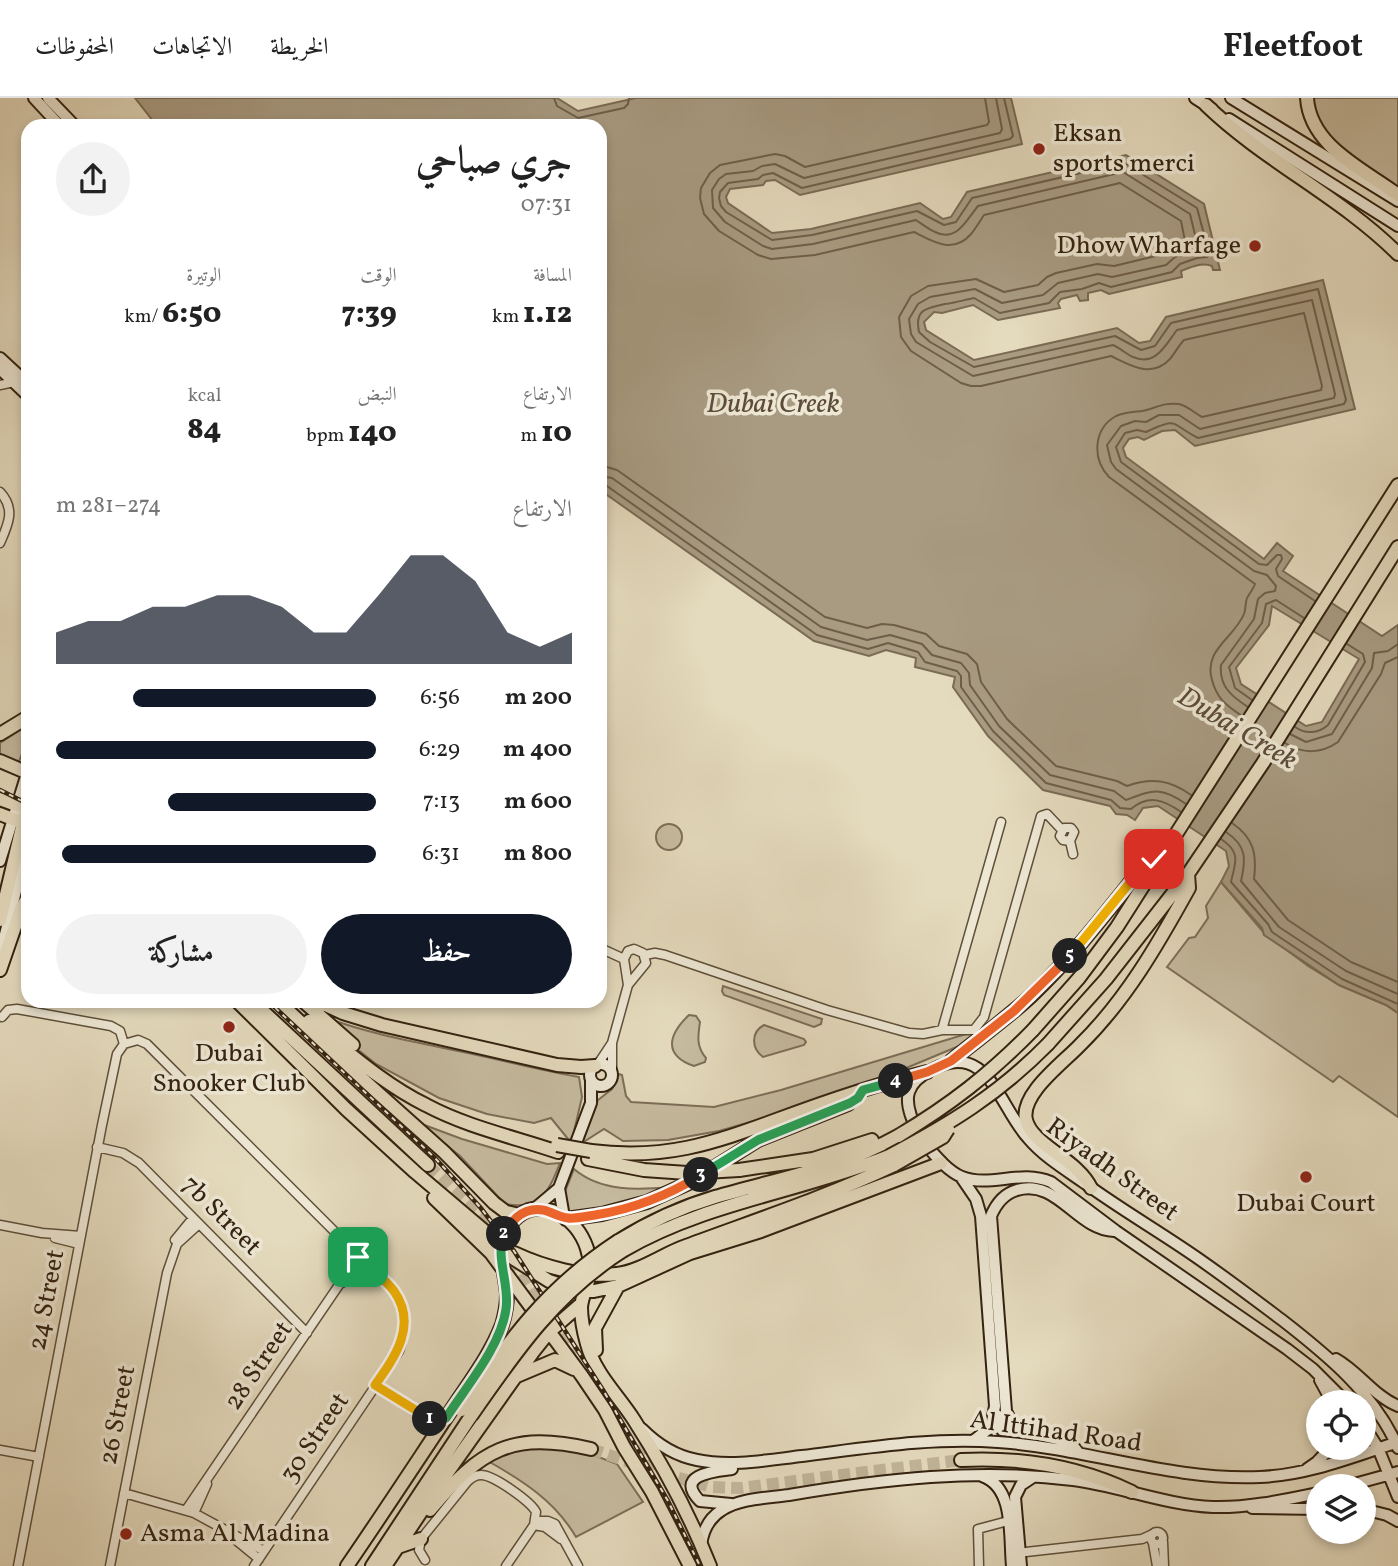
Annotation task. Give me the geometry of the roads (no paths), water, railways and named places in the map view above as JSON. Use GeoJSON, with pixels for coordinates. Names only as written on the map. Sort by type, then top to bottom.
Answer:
{"type":"FeatureCollection","features":[{"type":"Feature","properties":{"kind":"main road"},"geometry":{"type":"LineString","coordinates":[[34,98],[54,119]]}},
{"type":"Feature","properties":{"kind":"main road"},"geometry":{"type":"LineString","coordinates":[[48,98],[68,119]]}},
{"type":"Feature","properties":{"kind":"main road"},"geometry":{"type":"LineString","coordinates":[[1231,98],[1398,201]]}},
{"type":"Feature","properties":{"kind":"main road"},"geometry":{"type":"LineString","coordinates":[[1307,98],[1311,121],[1324,140],[1398,194]]}},
{"type":"Feature","properties":{"kind":"main road"},"geometry":{"type":"LineString","coordinates":[[1200,101],[1398,226]]}},
{"type":"Feature","properties":{"kind":"main road"},"geometry":{"type":"LineString","coordinates":[[1200,101],[1241,136],[1346,212],[1398,254]]}},
{"type":"Feature","properties":{"kind":"main road"},"geometry":{"type":"LineString","coordinates":[[0,358],[13,382],[21,389]]}},
{"type":"Feature","properties":{"kind":"main road"},"geometry":{"type":"LineString","coordinates":[[5,368],[21,379]]}},
{"type":"Feature","properties":{"kind":"main road"},"geometry":{"type":"LineString","coordinates":[[357,1566],[466,1413],[537,1324],[644,1225],[689,1206],[824,1167],[894,1138],[967,1091],[1006,1058],[1033,1030],[1098,953],[1163,858],[1398,485]]}},
{"type":"Feature","properties":{"kind":"main road"},"geometry":{"type":"LineString","coordinates":[[502,1247],[537,1262],[590,1273],[628,1272],[683,1247],[825,1196],[943,1137],[948,1130],[947,1125],[990,1097],[1048,1044],[1106,979],[1188,874],[1258,771],[1398,547]]}},
{"type":"Feature","properties":{"kind":"main road"},"geometry":{"type":"LineString","coordinates":[[0,734],[21,721]]}},
{"type":"Feature","properties":{"kind":"main road"},"geometry":{"type":"LineString","coordinates":[[0,761],[21,772]]}},
{"type":"Feature","properties":{"kind":"main road"},"geometry":{"type":"LineString","coordinates":[[0,799],[21,803]]}},
{"type":"Feature","properties":{"kind":"main road"},"geometry":{"type":"LineString","coordinates":[[0,861],[16,820]]}},
{"type":"Feature","properties":{"kind":"main road"},"geometry":{"type":"LineString","coordinates":[[0,920],[16,820]]}},
{"type":"Feature","properties":{"kind":"main road"},"geometry":{"type":"LineString","coordinates":[[589,1155],[645,1153],[709,1144],[863,1090],[927,1072],[951,1061],[996,1027],[1040,987],[1100,922],[1141,869],[1154,859],[1163,858]]}},
{"type":"Feature","properties":{"kind":"main road"},"geometry":{"type":"LineString","coordinates":[[0,954],[21,872]]}},
{"type":"Feature","properties":{"kind":"main road"},"geometry":{"type":"LineString","coordinates":[[1091,1188],[1078,1169],[1031,1131],[1027,1124],[1026,1108],[1034,1092],[1098,1026],[1136,978],[1189,888],[1188,874]]}},
{"type":"Feature","properties":{"kind":"main road"},"geometry":{"type":"LineString","coordinates":[[0,970],[21,912]]}},
{"type":"Feature","properties":{"kind":"main road"},"geometry":{"type":"LineString","coordinates":[[244,1008],[333,1097],[511,1257],[549,1281],[585,1291],[618,1286],[683,1256],[761,1231],[941,1163]]}},
{"type":"Feature","properties":{"kind":"main road"},"geometry":{"type":"LineString","coordinates":[[260,1008],[428,1165]]}},
{"type":"Feature","properties":{"kind":"main road"},"geometry":{"type":"LineString","coordinates":[[288,1008],[331,1051],[457,1164],[494,1203],[506,1212],[520,1215]]}},
{"type":"Feature","properties":{"kind":"main road"},"geometry":{"type":"LineString","coordinates":[[290,1008],[391,1084],[443,1114],[522,1140],[644,1170],[687,1173],[794,1163],[873,1140],[894,1138]]}},
{"type":"Feature","properties":{"kind":"main road"},"geometry":{"type":"LineString","coordinates":[[311,1008],[386,1073],[391,1084]]}},
{"type":"Feature","properties":{"kind":"main road"},"geometry":{"type":"LineString","coordinates":[[332,1008],[382,1025],[557,1065],[607,1065],[612,1072],[611,1080],[591,1103],[559,1188],[509,1225],[502,1247],[507,1295],[503,1321],[487,1355],[347,1566]]}},
{"type":"Feature","properties":{"kind":"main road","name":"Riyadh Street"},"geometry":{"type":"LineString","coordinates":[[951,1061],[969,1062],[987,1075],[1012,1117],[1049,1158],[1196,1257],[1326,1356],[1369,1402],[1397,1444]]}},
{"type":"Feature","properties":{"kind":"main road"},"geometry":{"type":"LineString","coordinates":[[591,1103],[591,1070],[596,1065]]}},
{"type":"Feature","properties":{"kind":"main road"},"geometry":{"type":"LineString","coordinates":[[927,1072],[912,1085],[908,1101],[923,1140],[941,1163],[961,1177],[976,1199],[981,1216],[1000,1406],[1017,1427],[1036,1435],[1070,1443],[1078,1452]]}},
{"type":"Feature","properties":{"kind":"main road"},"geometry":{"type":"LineString","coordinates":[[591,1080],[597,1085],[605,1085]]}},
{"type":"Feature","properties":{"kind":"main road"},"geometry":{"type":"LineString","coordinates":[[565,1218],[625,1209],[669,1193],[758,1140],[850,1103],[858,1098],[863,1090]]}},
{"type":"Feature","properties":{"kind":"main road"},"geometry":{"type":"LineString","coordinates":[[621,1245],[695,1216],[891,1161]]}},
{"type":"Feature","properties":{"kind":"main road"},"geometry":{"type":"LineString","coordinates":[[415,1172],[422,1186],[481,1241],[582,1376],[653,1492],[690,1566]]}},
{"type":"Feature","properties":{"kind":"main road","name":"Riyadh Street"},"geometry":{"type":"LineString","coordinates":[[961,1177],[986,1180],[1032,1176],[1051,1182],[1116,1231],[1313,1369],[1334,1390]]}},
{"type":"Feature","properties":{"kind":"main road"},"geometry":{"type":"LineString","coordinates":[[559,1188],[565,1218]]}},
{"type":"Feature","properties":{"kind":"main road"},"geometry":{"type":"LineString","coordinates":[[973,1441],[991,1427],[1000,1406],[990,1224],[994,1208],[1008,1194],[1027,1188],[1037,1189],[1058,1199],[1100,1229],[1116,1231]]}},
{"type":"Feature","properties":{"kind":"main road"},"geometry":{"type":"LineString","coordinates":[[868,1206],[874,1189]]}},
{"type":"Feature","properties":{"kind":"main road"},"geometry":{"type":"LineString","coordinates":[[534,1209],[551,1211],[565,1218],[577,1228],[586,1243],[590,1273],[581,1304],[589,1352],[611,1389],[634,1419],[710,1566]]}},
{"type":"Feature","properties":{"kind":"main road"},"geometry":{"type":"LineString","coordinates":[[611,1389],[596,1352],[594,1336],[598,1321],[618,1286]]}},
{"type":"Feature","properties":{"kind":"main road"},"geometry":{"type":"LineString","coordinates":[[385,1566],[515,1377],[549,1332],[581,1304]]}},
{"type":"Feature","properties":{"kind":"main road"},"geometry":{"type":"LineString","coordinates":[[1326,1356],[1345,1364],[1382,1397],[1398,1406]]}},
{"type":"Feature","properties":{"kind":"main road"},"geometry":{"type":"LineString","coordinates":[[515,1377],[555,1360],[568,1365],[582,1376]]}},
{"type":"Feature","properties":{"kind":"main road"},"geometry":{"type":"LineString","coordinates":[[1313,1369],[1325,1390]]}},
{"type":"Feature","properties":{"kind":"main road"},"geometry":{"type":"LineString","coordinates":[[372,1566],[466,1413]]}},
{"type":"Feature","properties":{"kind":"main road","name":"Al Ittihad Road"},"geometry":{"type":"LineString","coordinates":[[634,1419],[657,1441],[685,1457],[721,1463],[773,1460],[918,1443],[973,1441],[1078,1452],[1197,1475],[1261,1477],[1298,1473],[1397,1444]]}},
{"type":"Feature","properties":{"kind":"main road"},"geometry":{"type":"LineString","coordinates":[[1376,1436],[1381,1436],[1388,1429]]}},
{"type":"Feature","properties":{"kind":"main road"},"geometry":{"type":"LineString","coordinates":[[408,1532],[465,1471],[496,1451],[533,1441],[552,1441],[592,1449]]}},
{"type":"Feature","properties":{"kind":"main road"},"geometry":{"type":"LineString","coordinates":[[1376,1445],[1394,1473],[1397,1490]]}},
{"type":"Feature","properties":{"kind":"main road","name":"Al Ittihad Road"},"geometry":{"type":"LineString","coordinates":[[773,1460],[705,1472],[695,1479],[693,1491],[700,1501],[706,1503],[734,1504],[901,1479],[976,1474],[1074,1480],[1171,1502],[1232,1507],[1306,1495]]}},
{"type":"Feature","properties":{"kind":"main road"},"geometry":{"type":"LineString","coordinates":[[961,1460],[1017,1460],[1072,1469],[1132,1492]]}},
{"type":"Feature","properties":{"kind":"main road"},"geometry":{"type":"LineString","coordinates":[[1298,1473],[1319,1460]]}},
{"type":"Feature","properties":{"kind":"main road"},"geometry":{"type":"LineString","coordinates":[[1394,1473],[1398,1461]]}},
{"type":"Feature","properties":{"kind":"main road"},"geometry":{"type":"LineString","coordinates":[[1376,1478],[1394,1473]]}},
{"type":"Feature","properties":{"kind":"main road"},"geometry":{"type":"LineString","coordinates":[[976,1474],[993,1481],[1003,1493]]}},
{"type":"Feature","properties":{"kind":"main road"},"geometry":{"type":"LineString","coordinates":[[1014,1558],[1015,1503],[1018,1488],[1033,1477]]}},
{"type":"Feature","properties":{"kind":"main road"},"geometry":{"type":"LineString","coordinates":[[1015,1503],[1013,1484],[1005,1483],[1003,1493],[1014,1558],[1021,1566]]}},
{"type":"Feature","properties":{"kind":"main road"},"geometry":{"type":"LineString","coordinates":[[701,1545],[704,1531],[715,1515],[734,1504]]}},
{"type":"Feature","properties":{"kind":"main road"},"geometry":{"type":"LineString","coordinates":[[1232,1507],[1306,1509]]}},
{"type":"Feature","properties":{"kind":"main road"},"geometry":{"type":"LineString","coordinates":[[1376,1512],[1398,1521]]}},
{"type":"Feature","properties":{"kind":"main road"},"geometry":{"type":"LineString","coordinates":[[398,1547],[421,1539]]}},
{"type":"Feature","properties":{"kind":"street"},"geometry":{"type":"LineString","coordinates":[[0,385],[13,382]]}},
{"type":"Feature","properties":{"kind":"street"},"geometry":{"type":"LineString","coordinates":[[0,492],[8,503],[10,517],[0,544]]}},
{"type":"Feature","properties":{"kind":"street"},"geometry":{"type":"LineString","coordinates":[[612,1072],[612,1043],[628,985],[624,959],[628,951],[634,949],[645,955],[665,955],[827,1010],[909,1033],[974,1030],[981,1023],[1041,816],[1047,814],[1062,830],[1066,827],[1073,830],[1074,837],[1070,841],[1073,854]]}},
{"type":"Feature","properties":{"kind":"street"},"geometry":{"type":"LineString","coordinates":[[942,1030],[1001,822]]}},
{"type":"Feature","properties":{"kind":"street"},"geometry":{"type":"LineString","coordinates":[[607,951],[624,959]]}},
{"type":"Feature","properties":{"kind":"street"},"geometry":{"type":"LineString","coordinates":[[628,985],[644,966],[645,955]]}},
{"type":"Feature","properties":{"kind":"street"},"geometry":{"type":"LineString","coordinates":[[2,1017],[8,1010],[17,1009],[111,1026],[120,1031],[124,1044]]}},
{"type":"Feature","properties":{"kind":"street","name":"30 Street"},"geometry":{"type":"LineString","coordinates":[[124,1044],[138,1040],[147,1044],[392,1289],[401,1305],[404,1324],[399,1350],[259,1559]]}},
{"type":"Feature","properties":{"kind":"street"},"geometry":{"type":"LineString","coordinates":[[596,1065],[612,1043]]}},
{"type":"Feature","properties":{"kind":"street","name":"24 Street"},"geometry":{"type":"LineString","coordinates":[[18,1566],[98,1144],[117,1054],[124,1044]]}},
{"type":"Feature","properties":{"kind":"street","name":"7b Street"},"geometry":{"type":"LineString","coordinates":[[98,1144],[123,1153],[139,1163],[274,1298],[310,1329]]}},
{"type":"Feature","properties":{"kind":"street","name":"26 Street"},"geometry":{"type":"LineString","coordinates":[[110,1566],[167,1273],[177,1244],[196,1221]]}},
{"type":"Feature","properties":{"kind":"street"},"geometry":{"type":"LineString","coordinates":[[0,1225],[80,1240]]}},
{"type":"Feature","properties":{"kind":"street","name":"28 Street"},"geometry":{"type":"LineString","coordinates":[[190,1511],[212,1471],[340,1285],[361,1259]]}},
{"type":"Feature","properties":{"kind":"street"},"geometry":{"type":"LineString","coordinates":[[375,1385],[423,1417],[434,1420],[446,1418]]}},
{"type":"Feature","properties":{"kind":"street"},"geometry":{"type":"LineString","coordinates":[[0,1450],[39,1457]]}},
{"type":"Feature","properties":{"kind":"street"},"geometry":{"type":"LineString","coordinates":[[425,1560],[419,1550],[421,1539],[467,1482],[476,1476],[487,1476],[534,1508],[535,1523],[506,1566]]}},
{"type":"Feature","properties":{"kind":"street"},"geometry":{"type":"LineString","coordinates":[[124,1497],[190,1511],[228,1532],[259,1559]]}},
{"type":"Feature","properties":{"kind":"street"},"geometry":{"type":"LineString","coordinates":[[535,1523],[548,1521],[555,1524],[578,1566]]}},
{"type":"Feature","properties":{"kind":"street"},"geometry":{"type":"LineString","coordinates":[[979,1566],[978,1529],[1008,1521]]}},
{"type":"Feature","properties":{"kind":"street"},"geometry":{"type":"LineString","coordinates":[[1153,1539],[1157,1566]]}},
{"type":"Feature","properties":{"kind":"street"},"geometry":{"type":"LineString","coordinates":[[1014,1558],[1153,1539],[1159,1544],[1163,1542],[1164,1566]]}},
{"type":"Feature","properties":{"kind":"water","name":"Dubai Creek"},"geometry":{"type":"Polygon","coordinates":[[[135,98],[557,98],[578,111],[636,98],[1011,98],[1022,144],[800,195],[775,180],[766,181],[763,185],[730,189],[726,197],[728,203],[772,233],[811,229],[920,203],[943,219],[951,217],[967,192],[1126,155],[1204,204],[1220,270],[1213,270],[1212,266],[1208,265],[1196,266],[1181,271],[1182,277],[1109,294],[1101,290],[1088,293],[1088,300],[1080,301],[1077,295],[1061,299],[1058,303],[1060,308],[998,320],[973,305],[942,313],[934,312],[924,322],[926,330],[974,360],[1117,328],[1139,343],[1150,341],[1166,317],[1323,280],[1355,409],[1195,446],[1175,430],[1162,431],[1144,440],[1138,437],[1129,439],[1123,448],[1126,457],[1264,559],[1277,543],[1293,556],[1283,571],[1382,636],[1398,625],[1398,1013],[1339,985],[1264,935],[1262,928],[1221,882],[1229,866],[1226,851],[1158,806],[1143,808],[1135,820],[1127,815],[1116,814],[1110,806],[1043,790],[988,736],[953,687],[955,677],[915,667],[916,658],[886,650],[869,656],[814,641],[607,495],[607,119],[152,119],[135,98]],[[1272,606],[1269,625],[1236,668],[1241,684],[1306,726],[1322,722],[1359,659],[1272,606]]]}},
{"type":"Feature","properties":{"kind":"tunnel"},"geometry":{"type":"LineString","coordinates":[[428,1165],[481,1216],[503,1243]]}},
{"type":"Feature","properties":{"kind":"tunnel"},"geometry":{"type":"LineString","coordinates":[[513,1258],[573,1356]]}},
{"type":"Feature","properties":{"kind":"tunnel"},"geometry":{"type":"LineString","coordinates":[[614,1418],[653,1471]]}},
{"type":"Feature","properties":{"kind":"tunnel"},"geometry":{"type":"LineString","coordinates":[[591,1449],[641,1466]]}},
{"type":"Feature","properties":{"kind":"tunnel"},"geometry":{"type":"LineString","coordinates":[[661,1473],[712,1487],[740,1488],[961,1460]]}},
{"type":"Feature","properties":{"kind":"railway"},"geometry":{"type":"LineString","coordinates":[[0,790],[21,800]]}},
{"type":"Feature","properties":{"kind":"railway"},"geometry":{"type":"LineString","coordinates":[[275,1008],[435,1158],[480,1207],[514,1251],[603,1390],[668,1501],[700,1566]]}},
{"type":"Feature","properties":{"kind":"place","name":"Eksan sports merci"},"geometry":{"type":"Point","coordinates":[1039,149]}},
{"type":"Feature","properties":{"kind":"place","name":"Dhow Wharfage"},"geometry":{"type":"Point","coordinates":[1255,246]}},
{"type":"Feature","properties":{"kind":"place","name":"Dubai Snooker Club"},"geometry":{"type":"Point","coordinates":[229,1027]}},
{"type":"Feature","properties":{"kind":"place","name":"Dubai Court"},"geometry":{"type":"Point","coordinates":[1306,1177]}},
{"type":"Feature","properties":{"kind":"place","name":"Asma Al Madina"},"geometry":{"type":"Point","coordinates":[126,1534]}}]}
